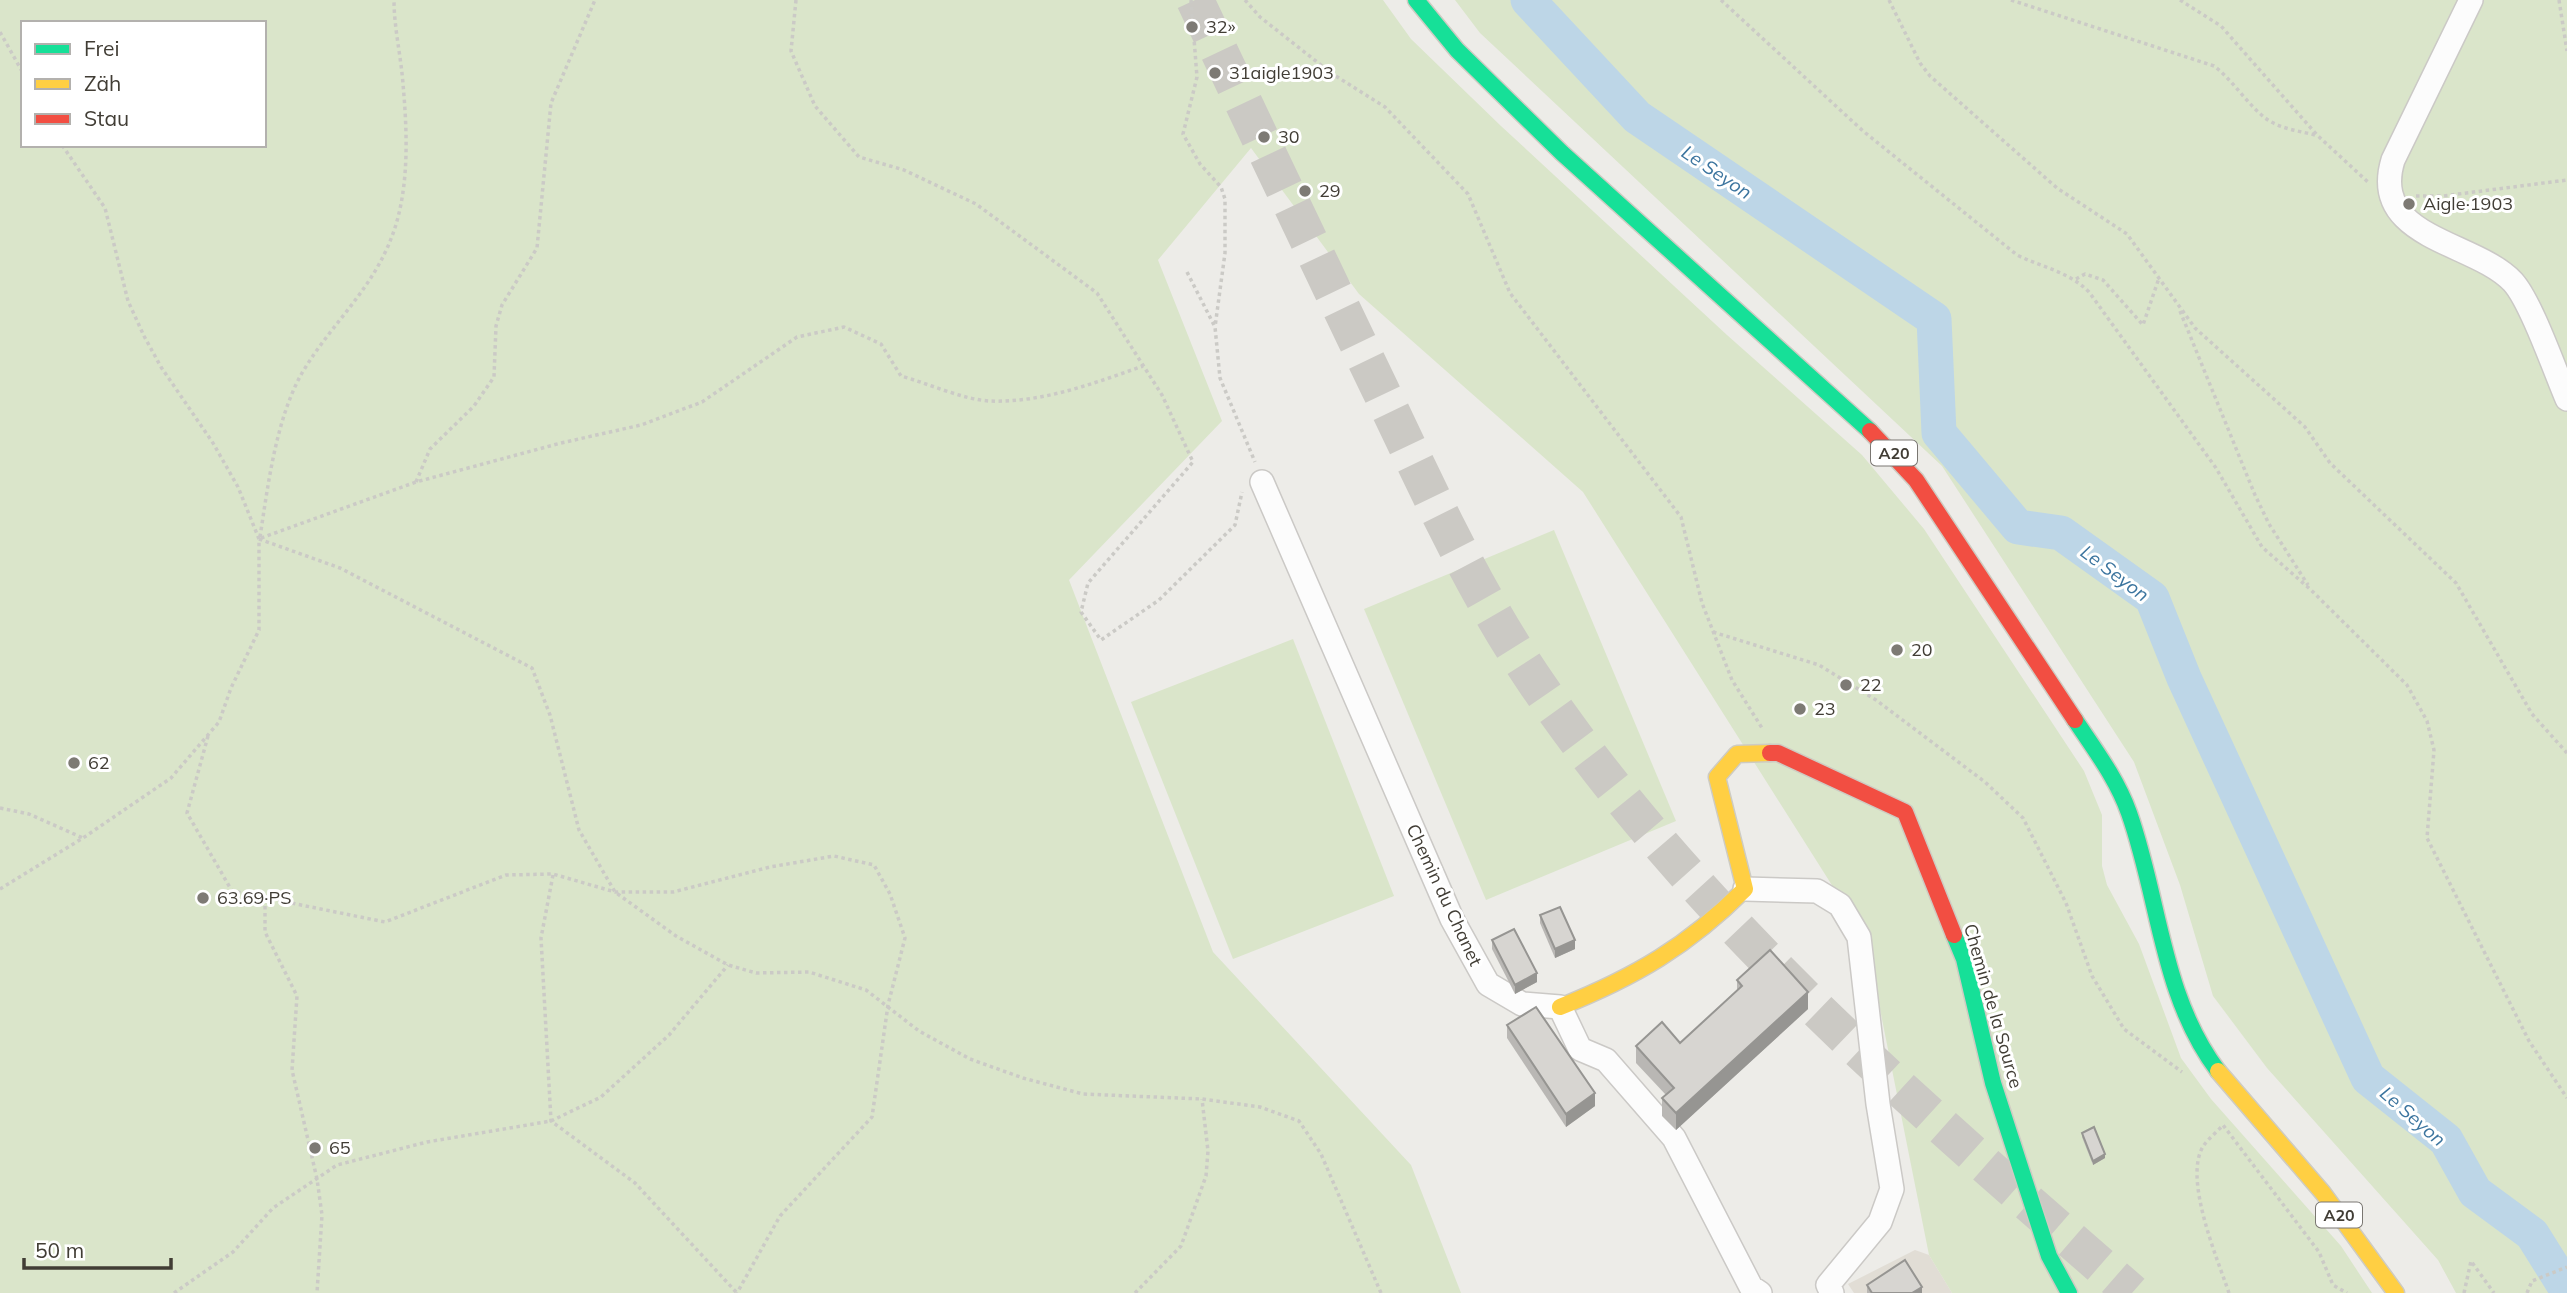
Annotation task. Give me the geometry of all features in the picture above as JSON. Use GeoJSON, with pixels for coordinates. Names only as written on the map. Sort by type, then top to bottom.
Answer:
{"type":"FeatureCollection","features":[{"type":"Feature","properties":{"kind":"main road","name":"A20"},"geometry":{"type":"LineString","coordinates":[[1416,0],[1457,50],[1562,153],[1877,437],[1916,480],[2117,783],[2134,827],[2173,979],[2192,1032],[2214,1065],[2279,1140],[2396,1293]]}},
{"type":"Feature","properties":{"kind":"main road","name":"Chemin de la Source"},"geometry":{"type":"LineString","coordinates":[[1745,889],[1717,776],[1737,754],[1778,753],[1905,812],[1964,958],[1993,1083],[2049,1256],[2069,1293]]}},
{"type":"Feature","properties":{"kind":"main road"},"geometry":{"type":"LineString","coordinates":[[1560,1007],[1622,982],[1708,926],[1745,889]]}},
{"type":"Feature","properties":{"kind":"main road"},"geometry":{"type":"LineString","coordinates":[[2279,1140],[2347,1198]]}},
{"type":"Feature","properties":{"kind":"street"},"geometry":{"type":"LineString","coordinates":[[2471,0],[2393,160],[2389,172],[2391,195],[2410,223],[2495,268],[2515,285],[2567,399]]}},
{"type":"Feature","properties":{"kind":"street","name":"Chemin du Chanet"},"geometry":{"type":"LineString","coordinates":[[1262,482],[1452,919],[1488,984],[1522,1004],[1560,1007]]}},
{"type":"Feature","properties":{"kind":"street"},"geometry":{"type":"LineString","coordinates":[[1745,889],[1817,891],[1840,905],[1859,937],[1878,1104],[1892,1189],[1880,1222],[1826,1290]]}},
{"type":"Feature","properties":{"kind":"street"},"geometry":{"type":"LineString","coordinates":[[1560,1007],[1580,1049],[1606,1060],[1674,1138],[1751,1287],[1760,1293]]}},
{"type":"Feature","properties":{"kind":"path"},"geometry":{"type":"LineString","coordinates":[[0,889],[83,838],[171,778],[219,722],[231,688],[259,630],[259,539],[271,467],[301,374],[376,274],[396,222],[403,188],[405,152],[403,86],[394,0]]}},
{"type":"Feature","properties":{"kind":"path"},"geometry":{"type":"LineString","coordinates":[[416,482],[430,449],[474,406],[494,377],[496,326],[502,305],[537,248],[551,103],[596,0]]}},
{"type":"Feature","properties":{"kind":"path"},"geometry":{"type":"LineString","coordinates":[[796,0],[791,51],[816,106],[859,157],[904,170],[976,204],[1097,293],[1162,395],[1193,461],[1088,583],[1081,612],[1101,640],[1159,600],[1235,525],[1246,477],[1262,482]]}},
{"type":"Feature","properties":{"kind":"path"},"geometry":{"type":"LineString","coordinates":[[1191,0],[1197,77],[1182,134],[1200,164],[1221,187],[1226,212],[1224,277],[1215,327],[1220,379],[1262,482]]}},
{"type":"Feature","properties":{"kind":"path"},"geometry":{"type":"LineString","coordinates":[[1245,0],[1260,17],[1331,73],[1385,107],[1468,194],[1510,293],[1681,517],[1702,603],[1732,680],[1778,753]]}},
{"type":"Feature","properties":{"kind":"path"},"geometry":{"type":"LineString","coordinates":[[1721,0],[1863,131],[2017,256],[2076,279],[2089,292],[2217,468],[2262,547],[2311,590],[2407,685],[2427,721],[2434,750],[2427,838],[2529,1041],[2567,1098]]}},
{"type":"Feature","properties":{"kind":"path"},"geometry":{"type":"LineString","coordinates":[[1889,0],[1920,62],[1930,76],[2057,188],[2127,234],[2195,328],[2305,427],[2330,463],[2456,583],[2532,714],[2567,753]]}},
{"type":"Feature","properties":{"kind":"path"},"geometry":{"type":"LineString","coordinates":[[2011,0],[2214,66],[2227,75],[2266,118],[2280,126],[2317,135]]}},
{"type":"Feature","properties":{"kind":"path"},"geometry":{"type":"LineString","coordinates":[[2180,0],[2221,26],[2317,135],[2373,186],[2391,195],[2443,196],[2567,180]]}},
{"type":"Feature","properties":{"kind":"path"},"geometry":{"type":"LineString","coordinates":[[2559,0],[2567,51]]}},
{"type":"Feature","properties":{"kind":"path"},"geometry":{"type":"LineString","coordinates":[[0,32],[21,69]]}},
{"type":"Feature","properties":{"kind":"path"},"geometry":{"type":"LineString","coordinates":[[63,147],[104,208],[128,301],[144,336],[161,368],[213,443],[238,487],[259,539],[340,568],[532,668],[550,715],[579,830],[615,892],[676,936],[728,965],[756,973],[808,972],[866,990],[919,1031],[970,1059],[1023,1078],[1083,1094],[1202,1099],[1261,1107],[1299,1121],[1321,1154],[1381,1293]]}},
{"type":"Feature","properties":{"kind":"path"},"geometry":{"type":"LineString","coordinates":[[1187,272],[1215,327]]}},
{"type":"Feature","properties":{"kind":"path"},"geometry":{"type":"LineString","coordinates":[[2076,279],[2085,274],[2103,279],[2143,325],[2159,278]]}},
{"type":"Feature","properties":{"kind":"path"},"geometry":{"type":"LineString","coordinates":[[2176,302],[2212,383],[2255,495],[2269,524],[2311,590]]}},
{"type":"Feature","properties":{"kind":"path"},"geometry":{"type":"LineString","coordinates":[[259,539],[416,482],[561,443],[641,425],[702,402],[797,337],[845,327],[881,344],[901,376],[988,401],[1025,398],[1083,387],[1143,366]]}},
{"type":"Feature","properties":{"kind":"path"},"geometry":{"type":"LineString","coordinates":[[1713,632],[1760,644],[1819,665],[1875,700],[1985,782],[2023,818],[2066,903],[2092,976],[2124,1029],[2187,1075]]}},
{"type":"Feature","properties":{"kind":"path"},"geometry":{"type":"LineString","coordinates":[[208,736],[187,813],[232,891],[265,899],[385,922],[506,875],[553,874],[615,892],[673,892],[770,867],[834,856],[874,865],[890,894],[905,938],[888,1005],[872,1117],[780,1216],[737,1293],[635,1183],[551,1121]]}},
{"type":"Feature","properties":{"kind":"path"},"geometry":{"type":"LineString","coordinates":[[0,808],[29,814],[83,838]]}},
{"type":"Feature","properties":{"kind":"path"},"geometry":{"type":"LineString","coordinates":[[551,1121],[541,938],[553,874]]}},
{"type":"Feature","properties":{"kind":"path"},"geometry":{"type":"LineString","coordinates":[[265,899],[265,932],[297,996],[292,1070],[317,1179],[321,1215],[317,1293]]}},
{"type":"Feature","properties":{"kind":"path"},"geometry":{"type":"LineString","coordinates":[[174,1293],[233,1252],[273,1208],[337,1165],[415,1145],[551,1121],[601,1097],[669,1035],[728,965]]}},
{"type":"Feature","properties":{"kind":"path"},"geometry":{"type":"LineString","coordinates":[[1135,1293],[1181,1246],[1206,1176],[1208,1151],[1202,1099]]}},
{"type":"Feature","properties":{"kind":"path"},"geometry":{"type":"LineString","coordinates":[[2219,1118],[2319,1252],[2333,1285],[2347,1293]]}},
{"type":"Feature","properties":{"kind":"path"},"geometry":{"type":"LineString","coordinates":[[2223,1125],[2202,1147],[2198,1182],[2203,1222],[2229,1293]]}},
{"type":"Feature","properties":{"kind":"path"},"geometry":{"type":"LineString","coordinates":[[2464,1293],[2471,1261],[2494,1293]]}},
{"type":"Feature","properties":{"kind":"path"},"geometry":{"type":"LineString","coordinates":[[2527,1293],[2532,1281],[2567,1267]]}},
{"type":"Feature","properties":{"kind":"shaded area"},"geometry":{"type":"Polygon","coordinates":[[[1915,1250],[1929,1255],[1952,1293],[1854,1293],[1848,1284],[1915,1250]]]}},
{"type":"Feature","properties":{"kind":"green space"},"geometry":{"type":"Polygon","coordinates":[[[0,0],[1383,0],[1411,39],[1501,126],[1727,335],[1862,455],[1924,529],[2084,771],[2102,815],[2102,866],[2107,885],[2139,944],[2181,1058],[2211,1099],[2341,1246],[2372,1293],[1952,1293],[1929,1255],[1866,939],[1583,492],[1359,294],[1251,148],[1158,260],[1222,421],[1069,580],[1213,952],[1411,1165],[1461,1293],[0,1293],[0,0]]]}},
{"type":"Feature","properties":{"kind":"green space"},"geometry":{"type":"Polygon","coordinates":[[[1455,0],[2567,0],[2567,1293],[2456,1293],[2438,1260],[2267,1068],[2213,996],[2180,885],[2134,762],[1942,466],[1480,33],[1455,0]]]}},
{"type":"Feature","properties":{"kind":"green space"},"geometry":{"type":"Polygon","coordinates":[[[1554,530],[1676,821],[1486,900],[1364,609],[1554,530]]]}},
{"type":"Feature","properties":{"kind":"green space"},"geometry":{"type":"Polygon","coordinates":[[[1293,639],[1394,896],[1233,959],[1131,702],[1293,639]]]}},
{"type":"Feature","properties":{"kind":"building"},"geometry":{"type":"Polygon","coordinates":[[[1560,907],[1575,940],[1555,949],[1540,915],[1560,907]]]}},
{"type":"Feature","properties":{"kind":"building"},"geometry":{"type":"Polygon","coordinates":[[[1514,929],[1537,973],[1515,985],[1492,940],[1514,929]]]}},
{"type":"Feature","properties":{"kind":"building"},"geometry":{"type":"Polygon","coordinates":[[[1770,950],[1808,992],[1676,1113],[1662,1098],[1674,1088],[1636,1046],[1662,1022],[1680,1043],[1742,986],[1737,980],[1770,950]]]}},
{"type":"Feature","properties":{"kind":"building"},"geometry":{"type":"Polygon","coordinates":[[[1536,1007],[1595,1093],[1566,1114],[1507,1025],[1536,1007]]]}},
{"type":"Feature","properties":{"kind":"building"},"geometry":{"type":"Polygon","coordinates":[[[2094,1127],[2105,1154],[2093,1161],[2082,1133],[2094,1127]]]}},
{"type":"Feature","properties":{"kind":"building"},"geometry":{"type":"Polygon","coordinates":[[[1905,1260],[1922,1287],[1912,1293],[1872,1293],[1867,1285],[1905,1260]]]}},
{"type":"Feature","properties":{"kind":"waterway","name":"Le Seyon"},"geometry":{"type":"LineString","coordinates":[[1528,0],[1637,117],[1934,319],[1939,433],[2018,527],[2061,533],[2152,598],[2184,678],[2368,1078],[2446,1140],[2475,1192],[2532,1234],[2567,1290]]}},
{"type":"Feature","properties":{"kind":"tunnel"},"geometry":{"type":"LineString","coordinates":[[1195,0],[1453,540],[1472,577],[1537,684],[1601,771],[1668,853],[1740,932],[1892,1080],[2132,1293]]}},
{"type":"Feature","properties":{"kind":"traffic: fast"},"geometry":{"type":"LineString","coordinates":[[1416,0],[1457,50],[1562,153],[1870,431]]}},
{"type":"Feature","properties":{"kind":"traffic: fast"},"geometry":{"type":"LineString","coordinates":[[2075,720],[2124,800],[2184,1011],[2199,1042],[2218,1071]]}},
{"type":"Feature","properties":{"kind":"traffic: fast"},"geometry":{"type":"LineString","coordinates":[[1954,935],[1964,959],[1993,1083],[2049,1256],[2069,1293]]}},
{"type":"Feature","properties":{"kind":"traffic: slow"},"geometry":{"type":"LineString","coordinates":[[1560,1007],[1613,984],[1659,958],[1703,927],[1745,889],[1717,777],[1737,754],[1770,753]]}},
{"type":"Feature","properties":{"kind":"traffic: slow"},"geometry":{"type":"LineString","coordinates":[[2218,1071],[2323,1193],[2396,1293]]}},
{"type":"Feature","properties":{"kind":"traffic: jam"},"geometry":{"type":"LineString","coordinates":[[1870,431],[1916,480],[2075,720]]}},
{"type":"Feature","properties":{"kind":"traffic: jam"},"geometry":{"type":"LineString","coordinates":[[1770,753],[1778,753],[1905,812],[1954,935]]}},
{"type":"Feature","properties":{"kind":"place","name":"32»"},"geometry":{"type":"Point","coordinates":[1192,27]}},
{"type":"Feature","properties":{"kind":"place","name":"31aigle1903"},"geometry":{"type":"Point","coordinates":[1215,73]}},
{"type":"Feature","properties":{"kind":"place","name":"30"},"geometry":{"type":"Point","coordinates":[1264,137]}},
{"type":"Feature","properties":{"kind":"place","name":"29"},"geometry":{"type":"Point","coordinates":[1305,191]}},
{"type":"Feature","properties":{"kind":"place","name":"Aigle·1903"},"geometry":{"type":"Point","coordinates":[2409,204]}},
{"type":"Feature","properties":{"kind":"place","name":"20"},"geometry":{"type":"Point","coordinates":[1897,650]}},
{"type":"Feature","properties":{"kind":"place","name":"22"},"geometry":{"type":"Point","coordinates":[1846,685]}},
{"type":"Feature","properties":{"kind":"place","name":"23"},"geometry":{"type":"Point","coordinates":[1800,709]}},
{"type":"Feature","properties":{"kind":"place","name":"62"},"geometry":{"type":"Point","coordinates":[74,763]}},
{"type":"Feature","properties":{"kind":"place","name":"63.69·PS"},"geometry":{"type":"Point","coordinates":[203,898]}},
{"type":"Feature","properties":{"kind":"place","name":"65"},"geometry":{"type":"Point","coordinates":[315,1148]}}]}
